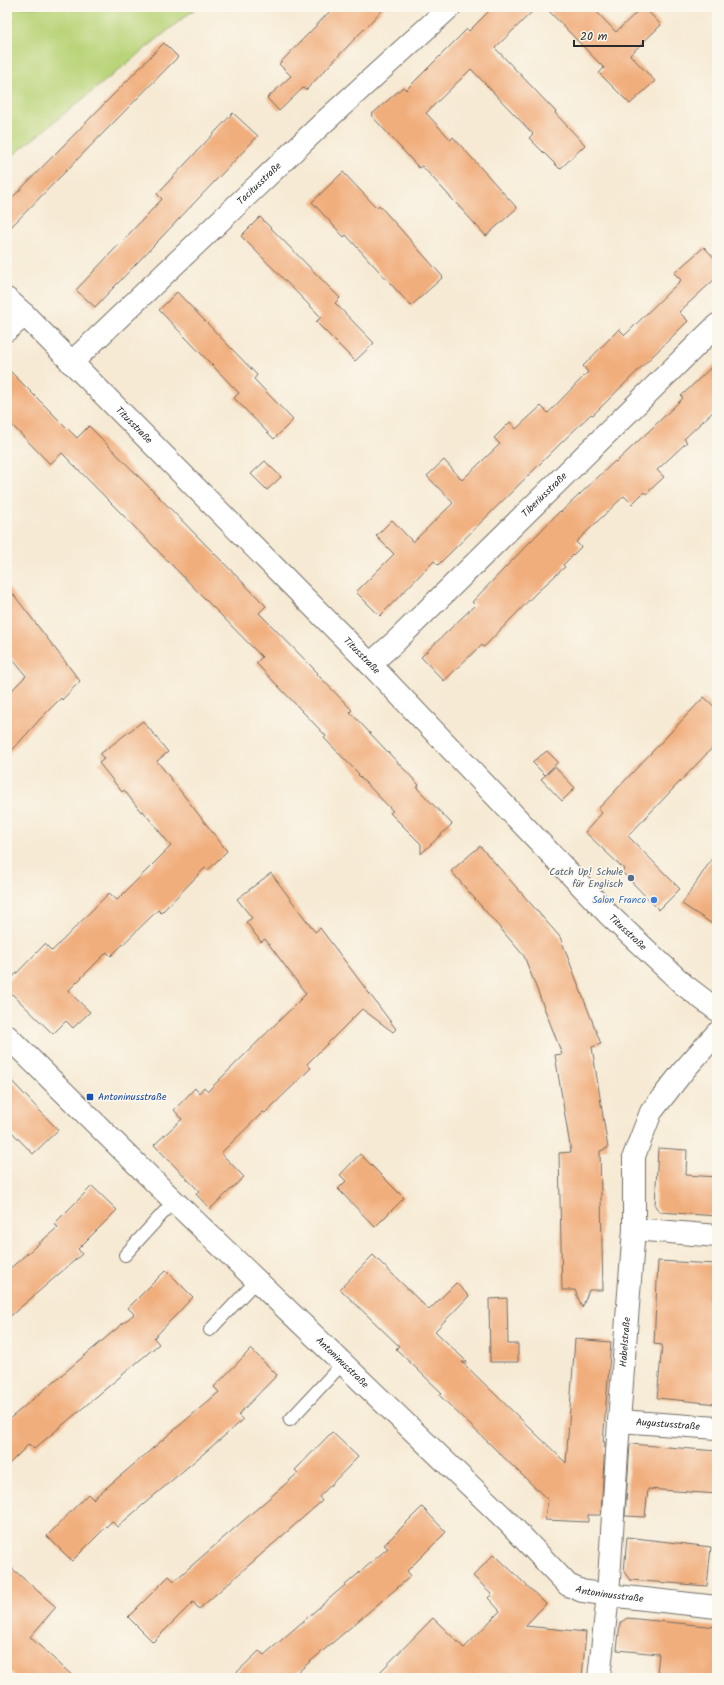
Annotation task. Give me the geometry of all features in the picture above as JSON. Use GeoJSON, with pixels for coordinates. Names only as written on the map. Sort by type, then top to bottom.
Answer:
{"type":"FeatureCollection","features":[{"type":"Feature","properties":{"kind":"street","name":"Tacitusstraße"},"geometry":{"type":"LineString","coordinates":[[71,363],[324,122],[450,7]]}},
{"type":"Feature","properties":{"kind":"street","name":"Titusstraße"},"geometry":{"type":"LineString","coordinates":[[7,299],[25,315],[370,664],[610,916],[684,985],[717,1010]]}},
{"type":"Feature","properties":{"kind":"street"},"geometry":{"type":"LineString","coordinates":[[7,330],[25,315]]}},
{"type":"Feature","properties":{"kind":"street","name":"Tiberiusstraße"},"geometry":{"type":"LineString","coordinates":[[370,664],[401,637],[717,325]]}},
{"type":"Feature","properties":{"kind":"street","name":"Habelstraße"},"geometry":{"type":"LineString","coordinates":[[599,1678],[608,1595],[619,1421],[634,1229],[634,1156],[652,1112],[684,1070],[717,1033]]}},
{"type":"Feature","properties":{"kind":"street","name":"Antoninusstraße"},"geometry":{"type":"LineString","coordinates":[[7,1036],[174,1201],[507,1521],[568,1585],[582,1591],[608,1595],[717,1607]]}},
{"type":"Feature","properties":{"kind":"street"},"geometry":{"type":"LineString","coordinates":[[634,1229],[717,1236]]}},
{"type":"Feature","properties":{"kind":"street","name":"Augustusstraße"},"geometry":{"type":"LineString","coordinates":[[619,1421],[717,1428]]}},
{"type":"Feature","properties":{"kind":"lane"},"geometry":{"type":"LineString","coordinates":[[125,1255],[174,1201]]}},
{"type":"Feature","properties":{"kind":"lane"},"geometry":{"type":"LineString","coordinates":[[210,1330],[256,1280]]}},
{"type":"Feature","properties":{"kind":"lane"},"geometry":{"type":"LineString","coordinates":[[290,1420],[343,1363]]}},
{"type":"Feature","properties":{"kind":"green space"},"geometry":{"type":"Polygon","coordinates":[[[7,7],[197,7],[7,160],[7,7]]]}},
{"type":"Feature","properties":{"kind":"building"},"geometry":{"type":"Polygon","coordinates":[[[334,7],[385,7],[306,90],[303,88],[279,111],[267,98],[291,76],[279,64],[334,7]]]}},
{"type":"Feature","properties":{"kind":"building"},"geometry":{"type":"Polygon","coordinates":[[[493,7],[537,7],[495,48],[585,145],[560,169],[529,138],[533,134],[471,69],[426,113],[451,140],[453,137],[517,208],[486,236],[422,166],[419,168],[371,115],[403,87],[406,90],[467,29],[469,31],[493,7]]]}},
{"type":"Feature","properties":{"kind":"building"},"geometry":{"type":"Polygon","coordinates":[[[545,7],[592,7],[616,32],[642,7],[644,7],[661,25],[630,55],[655,81],[630,104],[599,73],[604,68],[545,7]]]}},
{"type":"Feature","properties":{"kind":"building"},"geometry":{"type":"Polygon","coordinates":[[[164,43],[178,57],[7,231],[7,203],[164,43]]]}},
{"type":"Feature","properties":{"kind":"building"},"geometry":{"type":"Polygon","coordinates":[[[233,113],[258,136],[95,307],[76,290],[162,199],[157,194],[233,113]]]}},
{"type":"Feature","properties":{"kind":"building"},"geometry":{"type":"Polygon","coordinates":[[[343,172],[377,208],[379,205],[443,277],[411,306],[346,235],[344,237],[312,202],[343,172]]]}},
{"type":"Feature","properties":{"kind":"building"},"geometry":{"type":"Polygon","coordinates":[[[260,217],[340,298],[335,303],[374,343],[355,361],[316,322],[321,317],[241,236],[260,217]]]}},
{"type":"Feature","properties":{"kind":"building"},"geometry":{"type":"Polygon","coordinates":[[[704,247],[717,261],[717,277],[679,312],[688,321],[593,415],[591,414],[560,444],[438,565],[434,561],[380,616],[356,592],[394,554],[376,536],[392,520],[413,542],[453,503],[427,476],[444,460],[462,480],[500,444],[494,438],[510,422],[516,429],[541,406],[548,413],[588,372],[583,366],[619,329],[625,335],[681,280],[674,273],[704,247]]]}},
{"type":"Feature","properties":{"kind":"building"},"geometry":{"type":"Polygon","coordinates":[[[177,292],[257,375],[254,379],[293,420],[274,439],[234,398],[239,393],[159,310],[177,292]]]}},
{"type":"Feature","properties":{"kind":"building"},"geometry":{"type":"Polygon","coordinates":[[[717,362],[717,408],[684,439],[687,442],[657,470],[664,477],[646,494],[644,492],[632,504],[624,496],[576,542],[581,547],[563,565],[565,567],[536,593],[484,647],[481,645],[444,681],[421,657],[475,605],[472,602],[560,511],[561,512],[649,431],[683,398],[681,396],[717,362]]]}},
{"type":"Feature","properties":{"kind":"building"},"geometry":{"type":"Polygon","coordinates":[[[7,368],[77,438],[89,426],[266,606],[259,613],[318,673],[317,674],[352,710],[350,712],[419,785],[417,788],[452,824],[421,854],[421,844],[390,813],[393,811],[324,738],[326,736],[256,663],[262,657],[62,453],[50,464],[7,420],[7,368]]]}},
{"type":"Feature","properties":{"kind":"building"},"geometry":{"type":"Polygon","coordinates":[[[265,461],[281,477],[267,490],[251,474],[265,461]]]}},
{"type":"Feature","properties":{"kind":"building"},"geometry":{"type":"Polygon","coordinates":[[[7,586],[80,681],[62,700],[61,698],[41,718],[7,756],[7,695],[26,676],[7,652],[7,586]]]}},
{"type":"Feature","properties":{"kind":"building"},"geometry":{"type":"Polygon","coordinates":[[[704,697],[717,709],[717,743],[628,836],[680,889],[659,910],[622,872],[624,869],[585,832],[602,813],[598,809],[704,697]]]}},
{"type":"Feature","properties":{"kind":"building"},"geometry":{"type":"Polygon","coordinates":[[[143,721],[168,752],[157,761],[227,851],[208,870],[205,868],[161,913],[158,910],[111,956],[107,952],[68,991],[90,1012],[73,1028],[66,1021],[53,1034],[7,989],[7,983],[45,944],[52,951],[109,893],[117,900],[171,846],[143,811],[141,812],[124,790],[122,792],[99,763],[104,759],[100,754],[143,721]]]}},
{"type":"Feature","properties":{"kind":"building"},"geometry":{"type":"Polygon","coordinates":[[[547,751],[558,762],[545,775],[532,762],[547,751]]]}},
{"type":"Feature","properties":{"kind":"building"},"geometry":{"type":"Polygon","coordinates":[[[555,767],[575,788],[562,801],[541,779],[555,767]]]}},
{"type":"Feature","properties":{"kind":"building"},"geometry":{"type":"Polygon","coordinates":[[[480,846],[560,937],[601,1044],[592,1047],[608,1148],[600,1151],[603,1290],[589,1290],[582,1308],[575,1290],[562,1290],[559,1153],[571,1152],[555,1055],[562,1054],[524,956],[451,871],[480,846]]]}},
{"type":"Feature","properties":{"kind":"building"},"geometry":{"type":"Polygon","coordinates":[[[717,851],[717,927],[682,904],[717,851]]]}},
{"type":"Feature","properties":{"kind":"building"},"geometry":{"type":"Polygon","coordinates":[[[271,873],[315,932],[320,928],[396,1029],[393,1032],[362,1009],[307,1064],[311,1068],[221,1153],[244,1177],[210,1209],[196,1194],[199,1191],[154,1145],[182,1119],[174,1110],[195,1088],[199,1093],[204,1087],[208,1091],[306,994],[265,939],[261,942],[246,922],[252,918],[237,899],[271,873]]]}},
{"type":"Feature","properties":{"kind":"building"},"geometry":{"type":"Polygon","coordinates":[[[7,1076],[58,1130],[33,1154],[7,1127],[7,1076]]]}},
{"type":"Feature","properties":{"kind":"building"},"geometry":{"type":"Polygon","coordinates":[[[658,1148],[687,1150],[686,1175],[717,1177],[717,1216],[660,1212],[655,1206],[658,1148]]]}},
{"type":"Feature","properties":{"kind":"building"},"geometry":{"type":"Polygon","coordinates":[[[360,1154],[404,1198],[375,1227],[338,1189],[346,1181],[340,1175],[360,1154]]]}},
{"type":"Feature","properties":{"kind":"building"},"geometry":{"type":"Polygon","coordinates":[[[92,1186],[117,1210],[78,1249],[82,1254],[7,1319],[7,1271],[58,1227],[54,1224],[92,1186]]]}},
{"type":"Feature","properties":{"kind":"building"},"geometry":{"type":"Polygon","coordinates":[[[373,1255],[429,1310],[456,1283],[469,1296],[435,1331],[467,1362],[462,1362],[566,1463],[575,1339],[611,1342],[603,1442],[605,1442],[601,1515],[588,1515],[588,1522],[545,1520],[548,1500],[439,1395],[442,1393],[396,1349],[399,1346],[340,1289],[373,1255]]]}},
{"type":"Feature","properties":{"kind":"building"},"geometry":{"type":"Polygon","coordinates":[[[658,1261],[716,1264],[713,1318],[717,1318],[717,1404],[657,1398],[662,1345],[654,1344],[658,1261]]]}},
{"type":"Feature","properties":{"kind":"building"},"geometry":{"type":"Polygon","coordinates":[[[166,1270],[193,1297],[154,1338],[159,1344],[34,1449],[29,1444],[7,1466],[7,1421],[134,1314],[128,1308],[166,1270]]]}},
{"type":"Feature","properties":{"kind":"building"},"geometry":{"type":"Polygon","coordinates":[[[507,1298],[508,1344],[518,1344],[518,1362],[490,1362],[489,1299],[507,1298]]]}},
{"type":"Feature","properties":{"kind":"building"},"geometry":{"type":"Polygon","coordinates":[[[251,1349],[277,1375],[238,1415],[243,1420],[117,1527],[112,1521],[72,1561],[47,1536],[88,1494],[93,1499],[219,1392],[214,1387],[251,1349]]]}},
{"type":"Feature","properties":{"kind":"building"},"geometry":{"type":"Polygon","coordinates":[[[332,1432],[358,1457],[319,1497],[322,1501],[199,1609],[193,1602],[153,1642],[128,1617],[169,1576],[174,1581],[298,1473],[295,1470],[332,1432]]]}},
{"type":"Feature","properties":{"kind":"building"},"geometry":{"type":"Polygon","coordinates":[[[630,1444],[717,1451],[717,1494],[648,1489],[645,1517],[625,1516],[630,1444]]]}},
{"type":"Feature","properties":{"kind":"building"},"geometry":{"type":"Polygon","coordinates":[[[422,1507],[446,1532],[407,1571],[411,1576],[291,1678],[231,1678],[259,1651],[264,1655],[388,1548],[384,1545],[422,1507]]]}},
{"type":"Feature","properties":{"kind":"building"},"geometry":{"type":"Polygon","coordinates":[[[627,1537],[711,1547],[707,1586],[630,1580],[624,1572],[627,1537]]]}},
{"type":"Feature","properties":{"kind":"building"},"geometry":{"type":"Polygon","coordinates":[[[494,1554],[546,1604],[525,1626],[586,1632],[582,1678],[374,1678],[433,1618],[464,1648],[500,1611],[488,1598],[492,1594],[473,1576],[494,1554]]]}},
{"type":"Feature","properties":{"kind":"building"},"geometry":{"type":"Polygon","coordinates":[[[7,1564],[56,1607],[30,1637],[75,1678],[17,1678],[7,1669],[7,1564]]]}},
{"type":"Feature","properties":{"kind":"building"},"geometry":{"type":"Polygon","coordinates":[[[627,1618],[717,1627],[717,1678],[685,1678],[685,1676],[657,1672],[659,1654],[617,1650],[620,1623],[627,1618]]]}},
{"type":"Feature","properties":{"kind":"place","name":"Catch Up! Schule für Englisch"},"geometry":{"type":"Point","coordinates":[631,878]}},
{"type":"Feature","properties":{"kind":"place","name":"Salon Franco"},"geometry":{"type":"Point","coordinates":[654,900]}},
{"type":"Feature","properties":{"kind":"place","name":"Antoninusstraße"},"geometry":{"type":"Point","coordinates":[90,1097]}}]}
